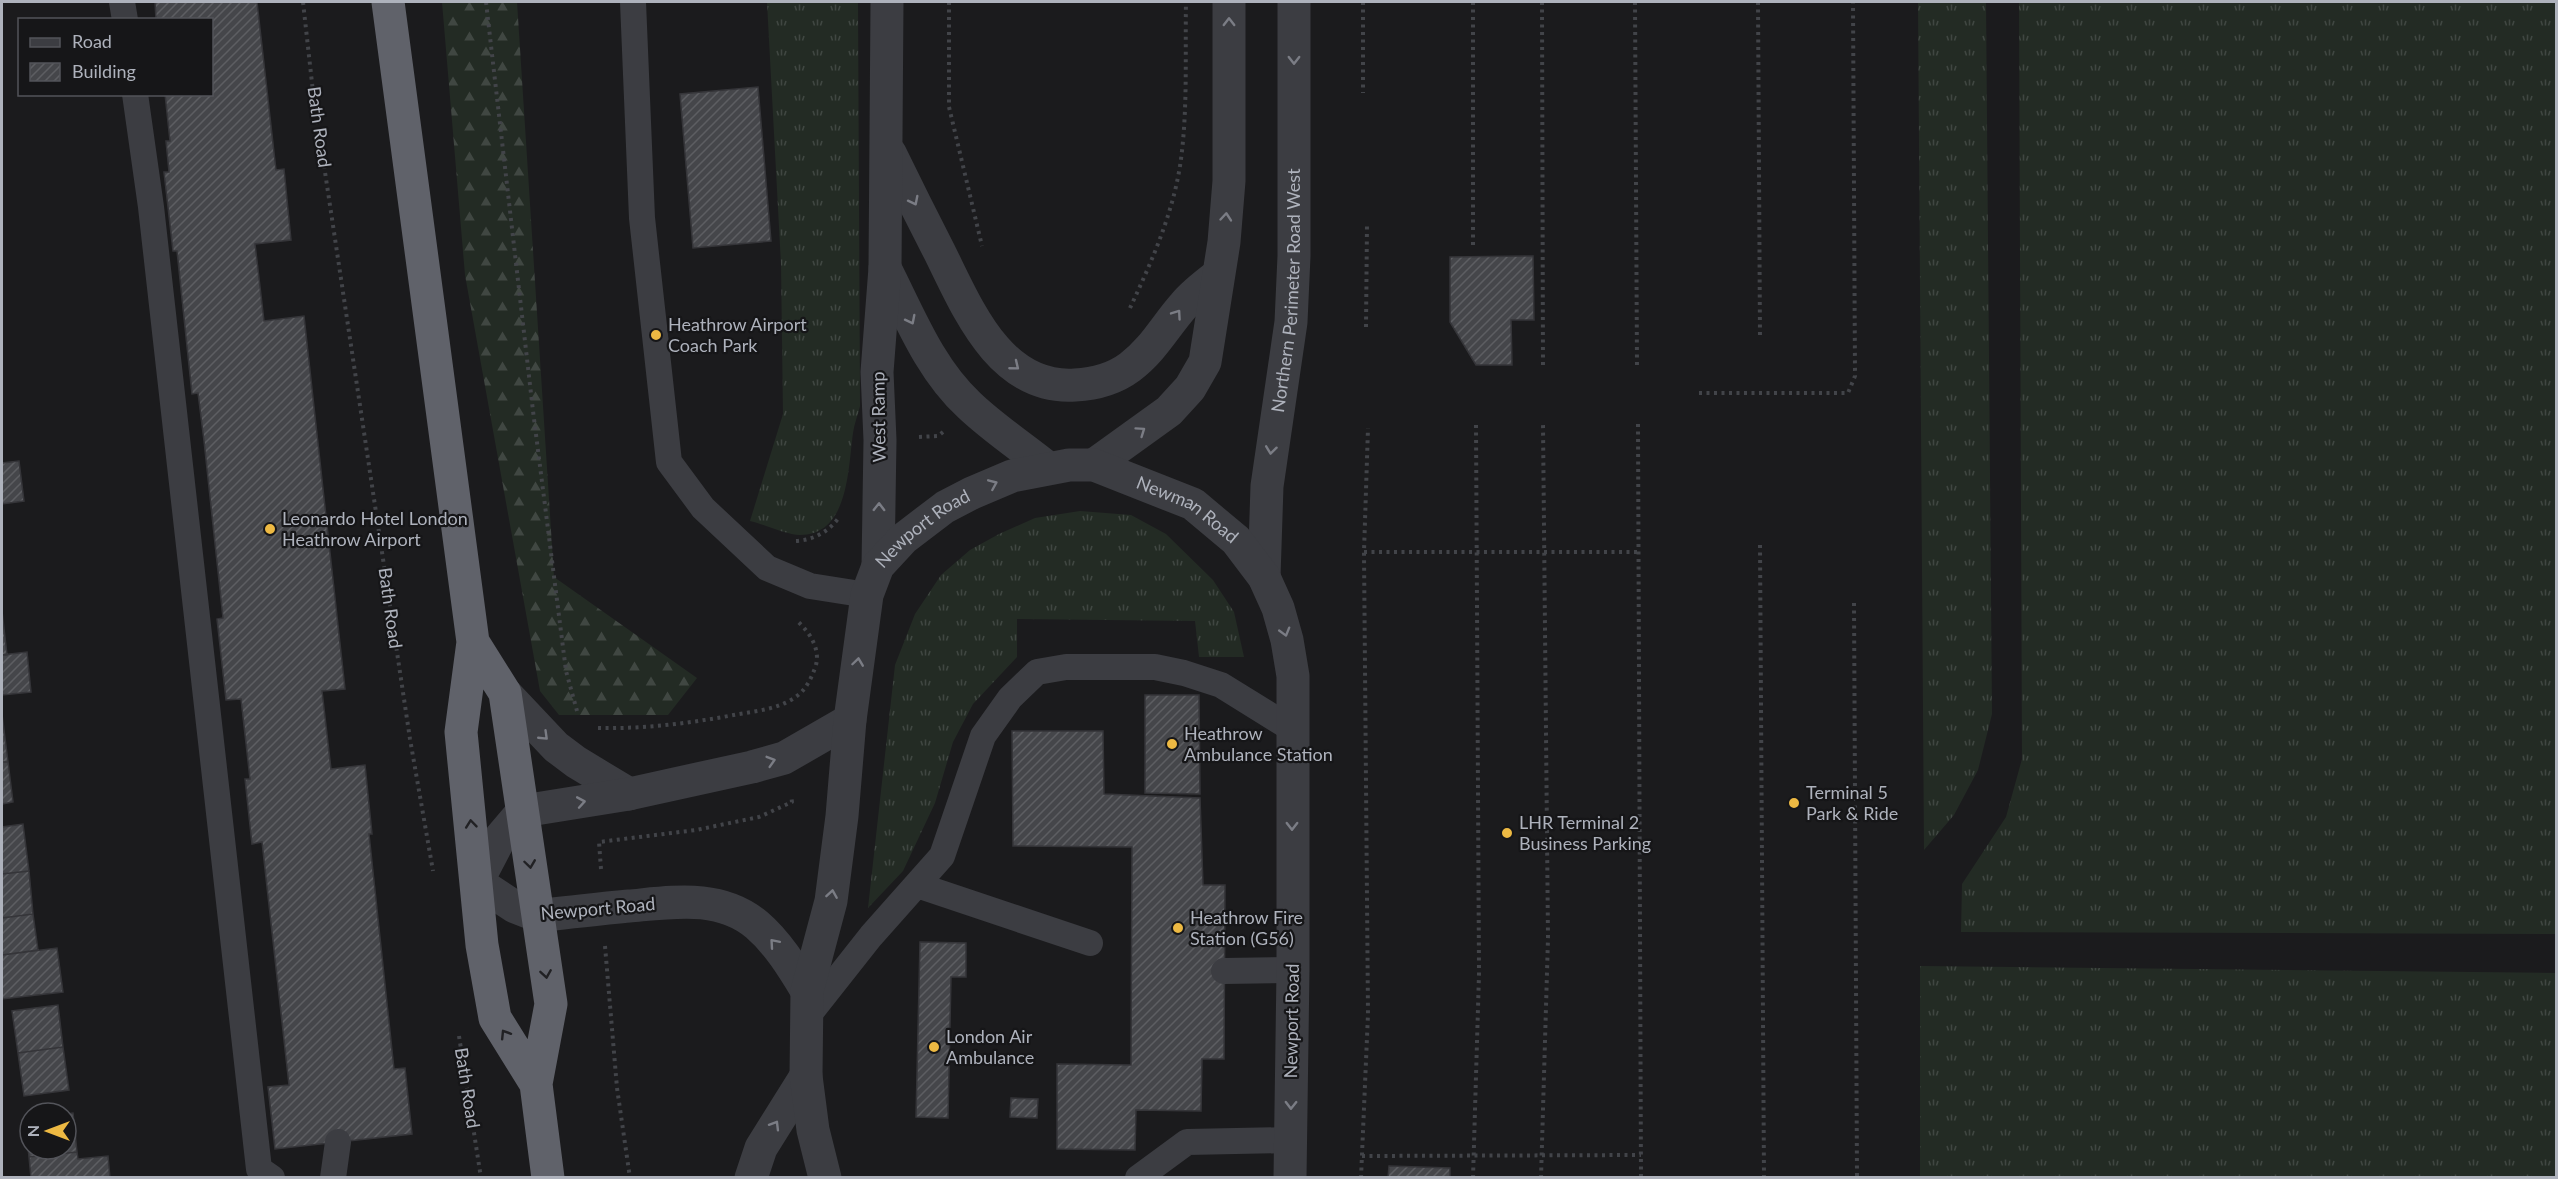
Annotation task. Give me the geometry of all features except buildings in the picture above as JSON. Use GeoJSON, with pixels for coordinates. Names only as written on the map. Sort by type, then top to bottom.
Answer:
{"type":"FeatureCollection","features":[{"type":"Feature","properties":{"kind":"highway"},"geometry":{"type":"LineString","coordinates":[[388,2],[473,642],[461,732],[482,945],[495,1018],[536,1084]]}},
{"type":"Feature","properties":{"kind":"highway"},"geometry":{"type":"LineString","coordinates":[[473,642],[505,693],[551,1004],[536,1084],[548,1178]]}},
{"type":"Feature","properties":{"kind":"street","name":"West Ramp"},"geometry":{"type":"LineString","coordinates":[[872,580],[880,440],[877,372],[885,268],[887,2]]}},
{"type":"Feature","properties":{"kind":"street"},"geometry":{"type":"LineString","coordinates":[[1094,465],[1169,411],[1190,388],[1205,362],[1224,242],[1229,181],[1229,2]]}},
{"type":"Feature","properties":{"kind":"street","name":"Northern Perimeter Road West"},"geometry":{"type":"LineString","coordinates":[[1264,577],[1267,486],[1291,322],[1294,256],[1294,2]]}},
{"type":"Feature","properties":{"kind":"street"},"geometry":{"type":"LineString","coordinates":[[887,149],[971,314],[992,345],[1011,363],[1023,373],[1043,382],[1065,386],[1087,384],[1110,378],[1131,366],[1164,332],[1184,304],[1218,275]]}},
{"type":"Feature","properties":{"kind":"street","name":"West Ramp"},"geometry":{"type":"LineString","coordinates":[[885,268],[930,358],[951,386],[969,406],[1048,468]]}},
{"type":"Feature","properties":{"kind":"street","name":"Newport Road"},"geometry":{"type":"LineString","coordinates":[[807,1004],[831,901],[842,816],[850,720],[872,580],[903,539],[945,507],[1012,476],[1069,465],[1094,465]]}},
{"type":"Feature","properties":{"kind":"street","name":"Newman Road"},"geometry":{"type":"LineString","coordinates":[[1094,465],[1193,504],[1236,540],[1264,577]]}},
{"type":"Feature","properties":{"kind":"street","name":"Newport Road"},"geometry":{"type":"LineString","coordinates":[[1264,577],[1278,608],[1287,640],[1293,676],[1291,1140],[1274,1178]]}},
{"type":"Feature","properties":{"kind":"street"},"geometry":{"type":"LineString","coordinates":[[505,693],[556,747],[629,794]]}},
{"type":"Feature","properties":{"kind":"street"},"geometry":{"type":"LineString","coordinates":[[477,882],[500,838],[523,811],[629,794],[752,767],[784,758],[850,720]]}},
{"type":"Feature","properties":{"kind":"street","name":"Newport Road"},"geometry":{"type":"LineString","coordinates":[[477,882],[515,908],[538,916],[686,901],[711,904],[736,911],[757,925],[787,960],[807,1004]]}},
{"type":"Feature","properties":{"kind":"street"},"geometry":{"type":"LineString","coordinates":[[807,1004],[806,1076],[813,1130],[825,1178]]}},
{"type":"Feature","properties":{"kind":"street"},"geometry":{"type":"LineString","coordinates":[[751,1178],[762,1148],[806,1076]]}},
{"type":"Feature","properties":{"kind":"street"},"geometry":{"type":"LineString","coordinates":[[1290,1178],[1291,1140]]}},
{"type":"Feature","properties":{"kind":"lane"},"geometry":{"type":"LineString","coordinates":[[123,2],[125,18]]}},
{"type":"Feature","properties":{"kind":"lane"},"geometry":{"type":"LineString","coordinates":[[633,2],[642,218],[669,462],[704,508],[767,568],[810,586],[872,580]]}},
{"type":"Feature","properties":{"kind":"lane"},"geometry":{"type":"LineString","coordinates":[[135,96],[151,207],[259,1169],[272,1178]]}},
{"type":"Feature","properties":{"kind":"lane"},"geometry":{"type":"LineString","coordinates":[[807,1004],[942,856],[983,736],[1010,698],[1037,672],[1066,667],[1155,667],[1184,673],[1221,685],[1292,729]]}},
{"type":"Feature","properties":{"kind":"lane"},"geometry":{"type":"LineString","coordinates":[[917,885],[1090,943]]}},
{"type":"Feature","properties":{"kind":"lane"},"geometry":{"type":"LineString","coordinates":[[1224,971],[1293,970]]}},
{"type":"Feature","properties":{"kind":"lane"},"geometry":{"type":"LineString","coordinates":[[1138,1178],[1187,1142],[1291,1140]]}},
{"type":"Feature","properties":{"kind":"lane"},"geometry":{"type":"LineString","coordinates":[[333,1178],[338,1142]]}},
{"type":"Feature","properties":{"kind":"path","name":"Bath Road"},"geometry":{"type":"LineString","coordinates":[[303,2],[313,92],[403,692],[435,880]]}},
{"type":"Feature","properties":{"kind":"path"},"geometry":{"type":"LineString","coordinates":[[486,2],[565,659],[578,717]]}},
{"type":"Feature","properties":{"kind":"path"},"geometry":{"type":"LineString","coordinates":[[949,2],[949,107],[985,256]]}},
{"type":"Feature","properties":{"kind":"path"},"geometry":{"type":"LineString","coordinates":[[1128,312],[1153,259],[1180,166],[1185,84],[1186,2]]}},
{"type":"Feature","properties":{"kind":"path"},"geometry":{"type":"LineString","coordinates":[[1363,2],[1363,93]]}},
{"type":"Feature","properties":{"kind":"path"},"geometry":{"type":"LineString","coordinates":[[1473,2],[1473,245]]}},
{"type":"Feature","properties":{"kind":"path"},"geometry":{"type":"LineString","coordinates":[[1542,2],[1543,369]]}},
{"type":"Feature","properties":{"kind":"path"},"geometry":{"type":"LineString","coordinates":[[1635,2],[1637,367]]}},
{"type":"Feature","properties":{"kind":"path"},"geometry":{"type":"LineString","coordinates":[[1758,2],[1760,338]]}},
{"type":"Feature","properties":{"kind":"path"},"geometry":{"type":"LineString","coordinates":[[1699,393],[1848,393],[1855,376],[1853,2]]}},
{"type":"Feature","properties":{"kind":"path"},"geometry":{"type":"LineString","coordinates":[[1366,327],[1367,223]]}},
{"type":"Feature","properties":{"kind":"path"},"geometry":{"type":"LineString","coordinates":[[1541,1178],[1548,938],[1543,424]]}},
{"type":"Feature","properties":{"kind":"path"},"geometry":{"type":"LineString","coordinates":[[1638,424],[1641,1178]]}},
{"type":"Feature","properties":{"kind":"path"},"geometry":{"type":"LineString","coordinates":[[1473,1178],[1479,974],[1476,425]]}},
{"type":"Feature","properties":{"kind":"path"},"geometry":{"type":"LineString","coordinates":[[917,437],[938,436],[946,428]]}},
{"type":"Feature","properties":{"kind":"path"},"geometry":{"type":"LineString","coordinates":[[1361,1178],[1368,1014],[1364,552],[1368,428]]}},
{"type":"Feature","properties":{"kind":"path"},"geometry":{"type":"LineString","coordinates":[[788,540],[805,540],[819,535],[833,527],[842,513]]}},
{"type":"Feature","properties":{"kind":"path"},"geometry":{"type":"LineString","coordinates":[[1760,545],[1764,1178]]}},
{"type":"Feature","properties":{"kind":"path"},"geometry":{"type":"LineString","coordinates":[[1364,552],[1639,552]]}},
{"type":"Feature","properties":{"kind":"path"},"geometry":{"type":"LineString","coordinates":[[1854,603],[1857,1178]]}},
{"type":"Feature","properties":{"kind":"path"},"geometry":{"type":"LineString","coordinates":[[592,728],[689,723],[776,707],[793,699],[808,687],[818,662],[815,645],[808,631],[789,615]]}},
{"type":"Feature","properties":{"kind":"path"},"geometry":{"type":"LineString","coordinates":[[601,870],[599,842],[696,830],[759,817],[792,802],[789,789]]}},
{"type":"Feature","properties":{"kind":"path"},"geometry":{"type":"LineString","coordinates":[[606,960],[617,1088],[630,1178]]}},
{"type":"Feature","properties":{"kind":"path","name":"Bath Road"},"geometry":{"type":"LineString","coordinates":[[458,1029],[481,1178]]}},
{"type":"Feature","properties":{"kind":"path"},"geometry":{"type":"LineString","coordinates":[[1362,1156],[1641,1155]]}},
{"type":"Feature","properties":{"kind":"green space"},"geometry":{"type":"Polygon","coordinates":[[[442,2],[517,2],[554,577],[697,678],[668,715],[559,715],[540,691],[465,275],[442,2]]]}},
{"type":"Feature","properties":{"kind":"green space"},"geometry":{"type":"Polygon","coordinates":[[[767,2],[858,2],[860,406],[854,430],[847,481],[837,512],[828,524],[816,532],[800,535],[750,521],[783,414],[781,264],[767,2]]]}},
{"type":"Feature","properties":{"kind":"green space"},"geometry":{"type":"Polygon","coordinates":[[[1918,2],[1986,2],[1992,714],[1978,770],[1954,815],[1924,850],[1918,2]]]}},
{"type":"Feature","properties":{"kind":"green space"},"geometry":{"type":"Polygon","coordinates":[[[2019,2],[2556,2],[2556,934],[1961,932],[1962,884],[2006,817],[2022,759],[2019,2]]]}},
{"type":"Feature","properties":{"kind":"green space"},"geometry":{"type":"Polygon","coordinates":[[[1080,511],[1131,515],[1166,534],[1213,580],[1234,612],[1244,657],[1199,657],[1195,621],[1017,619],[1017,657],[973,704],[953,742],[935,803],[903,871],[868,908],[895,665],[915,614],[941,575],[970,550],[1035,518],[1080,511]]]}},
{"type":"Feature","properties":{"kind":"green space"},"geometry":{"type":"Polygon","coordinates":[[[1920,966],[2556,973],[2556,1177],[1920,1177],[1920,966]]]}},
{"type":"Feature","properties":{"kind":"place","name":"Heathrow Airport Coach Park"},"geometry":{"type":"Point","coordinates":[656,335]}},
{"type":"Feature","properties":{"kind":"place","name":"Leonardo Hotel London Heathrow Airport"},"geometry":{"type":"Point","coordinates":[270,529]}},
{"type":"Feature","properties":{"kind":"place","name":"Heathrow Ambulance Station"},"geometry":{"type":"Point","coordinates":[1172,744]}},
{"type":"Feature","properties":{"kind":"place","name":"Terminal 5 Park & Ride"},"geometry":{"type":"Point","coordinates":[1794,803]}},
{"type":"Feature","properties":{"kind":"place","name":"LHR Terminal 2 Business Parking"},"geometry":{"type":"Point","coordinates":[1507,833]}},
{"type":"Feature","properties":{"kind":"place","name":"Heathrow Fire Station (G56)"},"geometry":{"type":"Point","coordinates":[1178,928]}},
{"type":"Feature","properties":{"kind":"place","name":"London Air Ambulance"},"geometry":{"type":"Point","coordinates":[934,1047]}}]}
